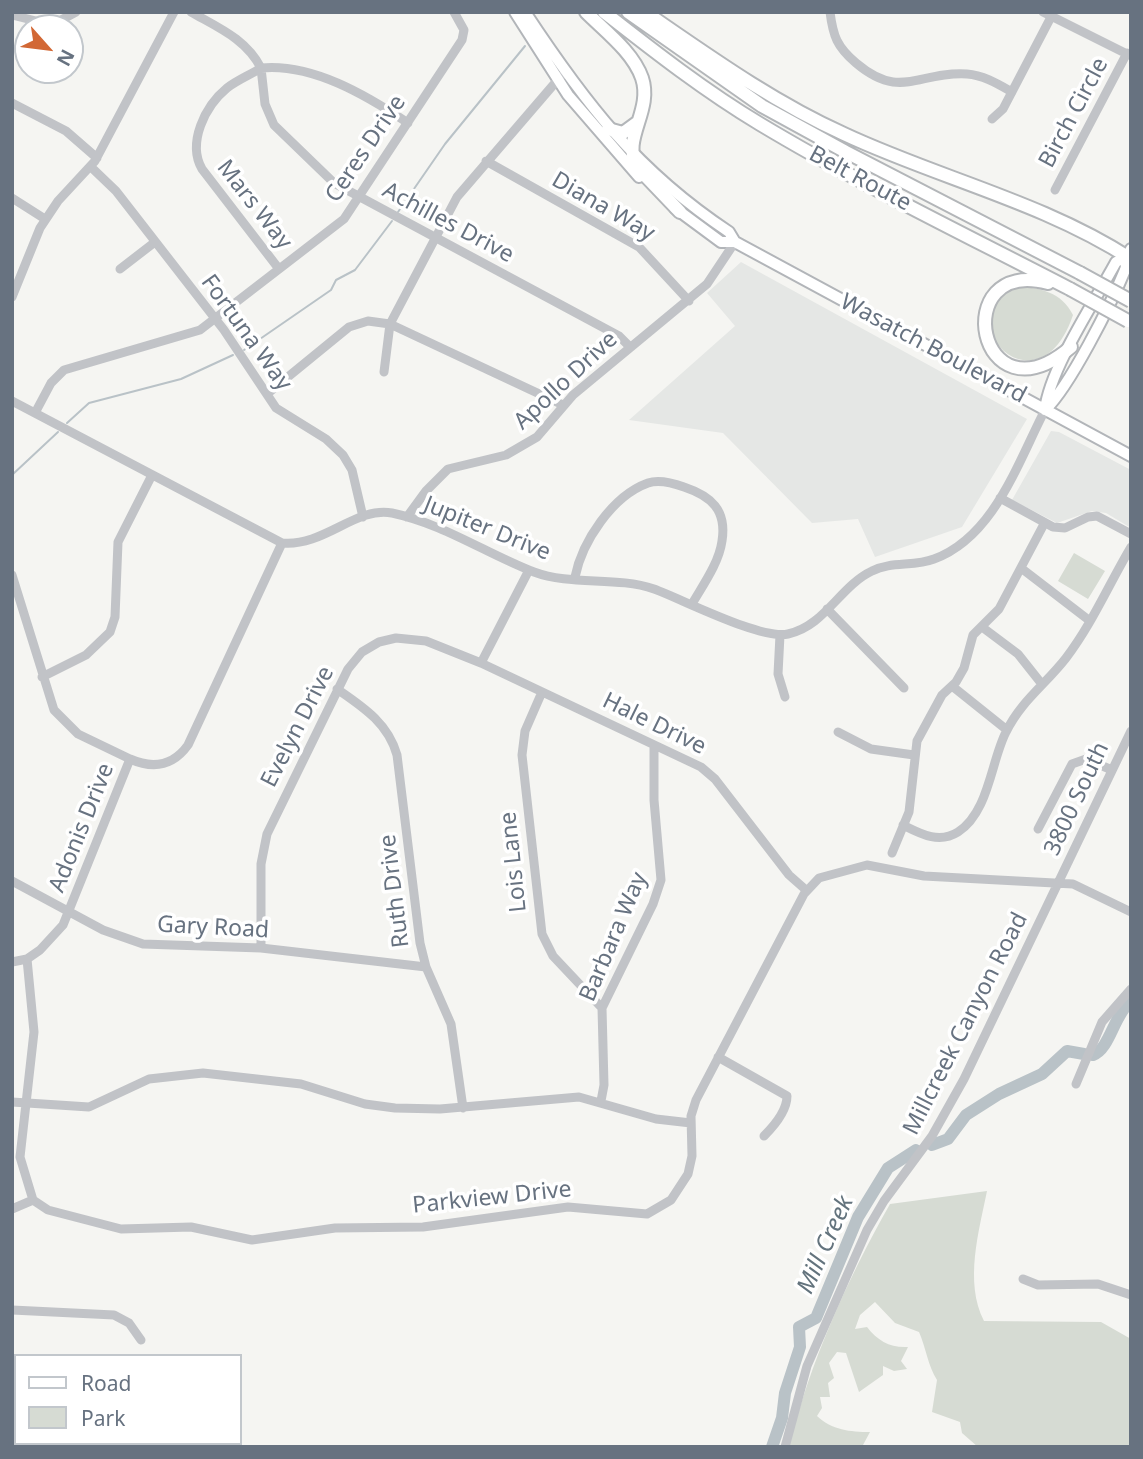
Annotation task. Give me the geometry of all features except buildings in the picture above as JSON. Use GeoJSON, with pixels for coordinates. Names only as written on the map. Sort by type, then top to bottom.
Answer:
{"type":"FeatureCollection","features":[{"type":"Feature","properties":{"kind":"highway"},"geometry":{"type":"LineString","coordinates":[[586,12],[638,70],[645,94],[632,153],[637,167],[680,212]]}},
{"type":"Feature","properties":{"kind":"highway","name":"Belt Route"},"geometry":{"type":"LineString","coordinates":[[604,12],[680,71],[758,123],[831,165],[1129,322]]}},
{"type":"Feature","properties":{"kind":"highway","name":"Belt Route"},"geometry":{"type":"LineString","coordinates":[[628,12],[762,106],[1131,301]]}},
{"type":"Feature","properties":{"kind":"highway"},"geometry":{"type":"LineString","coordinates":[[645,12],[773,97],[844,134],[1008,199],[1130,255]]}},
{"type":"Feature","properties":{"kind":"highway"},"geometry":{"type":"LineString","coordinates":[[608,129],[614,133],[623,132],[642,116]]}},
{"type":"Feature","properties":{"kind":"highway"},"geometry":{"type":"LineString","coordinates":[[1070,289],[1033,279],[1017,281],[992,299],[983,323],[989,347],[998,358],[1011,366],[1035,368],[1051,362],[1071,347]]}},
{"type":"Feature","properties":{"kind":"main road","name":"Wasatch Boulevard"},"geometry":{"type":"LineString","coordinates":[[515,12],[624,163],[680,212],[721,242],[735,242],[1131,456]]}},
{"type":"Feature","properties":{"kind":"main road","name":"Wasatch Boulevard"},"geometry":{"type":"LineString","coordinates":[[525,12],[561,76],[608,129],[678,195],[729,232],[735,242]]}},
{"type":"Feature","properties":{"kind":"main road"},"geometry":{"type":"LineString","coordinates":[[1045,410],[1047,392],[1116,262],[1130,255]]}},
{"type":"Feature","properties":{"kind":"main road"},"geometry":{"type":"LineString","coordinates":[[1045,410],[1058,397],[1126,268],[1130,255]]}},
{"type":"Feature","properties":{"kind":"street"},"geometry":{"type":"LineString","coordinates":[[12,15],[52,25],[76,12]]}},
{"type":"Feature","properties":{"kind":"street"},"geometry":{"type":"LineString","coordinates":[[12,296],[31,244],[45,219],[92,167],[174,12]]}},
{"type":"Feature","properties":{"kind":"street"},"geometry":{"type":"LineString","coordinates":[[191,12],[240,41],[253,53],[261,68],[280,66],[299,69],[365,96],[408,123]]}},
{"type":"Feature","properties":{"kind":"street","name":"Ceres Drive"},"geometry":{"type":"LineString","coordinates":[[35,413],[54,378],[69,367],[193,333],[344,219],[464,33],[454,12]]}},
{"type":"Feature","properties":{"kind":"street"},"geometry":{"type":"LineString","coordinates":[[830,12],[839,47],[877,79],[894,83],[968,74],[990,80],[1012,92]]}},
{"type":"Feature","properties":{"kind":"street"},"geometry":{"type":"LineString","coordinates":[[992,118],[1003,109],[1012,92],[1047,14],[1129,55]]}},
{"type":"Feature","properties":{"kind":"street","name":"Birch Circle"},"geometry":{"type":"LineString","coordinates":[[1055,190],[1129,55]]}},
{"type":"Feature","properties":{"kind":"street","name":"Achilles Drive"},"geometry":{"type":"LineString","coordinates":[[261,68],[265,104],[278,130],[331,181],[619,336],[630,347]]}},
{"type":"Feature","properties":{"kind":"street","name":"Mars Way"},"geometry":{"type":"LineString","coordinates":[[261,68],[227,88],[215,101],[198,131],[195,154],[202,169],[279,269]]}},
{"type":"Feature","properties":{"kind":"street"},"geometry":{"type":"LineString","coordinates":[[384,372],[390,324],[457,197],[485,161],[561,76]]}},
{"type":"Feature","properties":{"kind":"street"},"geometry":{"type":"LineString","coordinates":[[12,103],[66,131],[97,158]]}},
{"type":"Feature","properties":{"kind":"street","name":"Diana Way"},"geometry":{"type":"LineString","coordinates":[[485,161],[639,247],[689,301]]}},
{"type":"Feature","properties":{"kind":"street","name":"Fortuna Way"},"geometry":{"type":"LineString","coordinates":[[92,167],[116,191],[215,319],[285,416],[326,439],[343,455],[352,471],[363,517]]}},
{"type":"Feature","properties":{"kind":"street"},"geometry":{"type":"LineString","coordinates":[[12,198],[45,219]]}},
{"type":"Feature","properties":{"kind":"street"},"geometry":{"type":"LineString","coordinates":[[120,269],[155,242]]}},
{"type":"Feature","properties":{"kind":"street","name":"Apollo Drive"},"geometry":{"type":"LineString","coordinates":[[407,517],[426,491],[448,469],[499,458],[519,449],[541,433],[563,405],[689,301],[715,275],[735,242]]}},
{"type":"Feature","properties":{"kind":"street"},"geometry":{"type":"LineString","coordinates":[[267,394],[349,327],[368,321],[390,324],[563,405]]}},
{"type":"Feature","properties":{"kind":"street"},"geometry":{"type":"LineString","coordinates":[[12,401],[282,543]]}},
{"type":"Feature","properties":{"kind":"street"},"geometry":{"type":"LineString","coordinates":[[785,697],[778,674],[779,635],[800,631],[871,571],[922,563],[957,547],[985,519],[1000,498],[1045,410]]}},
{"type":"Feature","properties":{"kind":"street"},"geometry":{"type":"LineString","coordinates":[[42,677],[86,655],[110,632],[115,617],[118,542],[152,475]]}},
{"type":"Feature","properties":{"kind":"street"},"geometry":{"type":"LineString","coordinates":[[575,578],[582,556],[615,504],[648,483],[666,482],[707,496],[716,505],[722,519],[720,550],[692,604]]}},
{"type":"Feature","properties":{"kind":"street"},"geometry":{"type":"LineString","coordinates":[[1000,498],[1044,524],[1065,528],[1088,516],[1097,516],[1131,534]]}},
{"type":"Feature","properties":{"kind":"street","name":"Jupiter Drive"},"geometry":{"type":"LineString","coordinates":[[282,543],[313,541],[363,517],[381,512],[407,517],[449,531],[529,570],[575,578],[640,584],[779,635]]}},
{"type":"Feature","properties":{"kind":"street"},"geometry":{"type":"LineString","coordinates":[[892,853],[910,806],[916,743],[942,695],[952,686],[966,664],[972,638],[999,609],[1044,524]]}},
{"type":"Feature","properties":{"kind":"street","name":"Adonis Drive"},"geometry":{"type":"LineString","coordinates":[[12,962],[27,958],[53,939],[69,912],[130,759],[143,765],[162,764],[173,760],[186,749],[282,543]]}},
{"type":"Feature","properties":{"kind":"street"},"geometry":{"type":"LineString","coordinates":[[903,825],[936,838],[954,834],[965,827],[992,778],[997,752],[1017,710],[1066,657],[1090,621],[1131,547]]}},
{"type":"Feature","properties":{"kind":"street"},"geometry":{"type":"LineString","coordinates":[[1021,568],[1090,621]]}},
{"type":"Feature","properties":{"kind":"street"},"geometry":{"type":"LineString","coordinates":[[481,663],[529,570]]}},
{"type":"Feature","properties":{"kind":"street"},"geometry":{"type":"LineString","coordinates":[[12,575],[16,604],[51,704],[68,726],[84,738],[130,759]]}},
{"type":"Feature","properties":{"kind":"street"},"geometry":{"type":"LineString","coordinates":[[827,610],[904,688]]}},
{"type":"Feature","properties":{"kind":"street"},"geometry":{"type":"LineString","coordinates":[[982,627],[1018,654],[1041,683]]}},
{"type":"Feature","properties":{"kind":"street","name":"Evelyn Drive"},"geometry":{"type":"LineString","coordinates":[[261,948],[261,864],[267,834],[337,689],[357,657],[373,645],[388,639],[426,641],[481,663]]}},
{"type":"Feature","properties":{"kind":"street","name":"Hale Drive"},"geometry":{"type":"LineString","coordinates":[[481,663],[711,775],[789,875],[806,890]]}},
{"type":"Feature","properties":{"kind":"street"},"geometry":{"type":"LineString","coordinates":[[952,686],[1007,730]]}},
{"type":"Feature","properties":{"kind":"street","name":"Ruth Drive"},"geometry":{"type":"LineString","coordinates":[[337,689],[376,718],[395,747],[419,943],[426,968],[451,1024],[463,1108]]}},
{"type":"Feature","properties":{"kind":"street","name":"Lois Lane"},"geometry":{"type":"LineString","coordinates":[[542,692],[525,731],[522,749],[542,934],[553,956],[602,1008]]}},
{"type":"Feature","properties":{"kind":"street"},"geometry":{"type":"LineString","coordinates":[[838,732],[871,750],[914,755]]}},
{"type":"Feature","properties":{"kind":"street","name":"3800 South"},"geometry":{"type":"LineString","coordinates":[[1059,884],[1131,732]]}},
{"type":"Feature","properties":{"kind":"street","name":"Barbara Way"},"geometry":{"type":"LineString","coordinates":[[601,1101],[604,1085],[602,1008],[653,904],[661,880],[654,745]]}},
{"type":"Feature","properties":{"kind":"street"},"geometry":{"type":"LineString","coordinates":[[1038,829],[1072,764],[1086,760],[1112,770]]}},
{"type":"Feature","properties":{"kind":"street"},"geometry":{"type":"LineString","coordinates":[[806,890],[825,876],[867,865],[924,876],[1073,884],[1131,912]]}},
{"type":"Feature","properties":{"kind":"street","name":"Gary Road"},"geometry":{"type":"LineString","coordinates":[[12,881],[113,935],[144,944],[261,948],[426,968]]}},
{"type":"Feature","properties":{"kind":"street","name":"Millcreek Canyon Road"},"geometry":{"type":"LineString","coordinates":[[785,1447],[807,1366],[867,1230],[884,1201],[946,1113],[1059,884]]}},
{"type":"Feature","properties":{"kind":"street","name":"Parkview Drive"},"geometry":{"type":"LineString","coordinates":[[33,1200],[47,1210],[121,1229],[191,1227],[252,1241],[335,1228],[423,1227],[568,1207],[647,1214],[671,1200],[688,1174],[692,1156],[691,1123],[696,1100],[806,890]]}},
{"type":"Feature","properties":{"kind":"street"},"geometry":{"type":"LineString","coordinates":[[12,1209],[33,1200],[20,1157],[34,1032],[27,958]]}},
{"type":"Feature","properties":{"kind":"street"},"geometry":{"type":"LineString","coordinates":[[1076,1084],[1105,1018],[1131,989]]}},
{"type":"Feature","properties":{"kind":"street"},"geometry":{"type":"LineString","coordinates":[[718,1057],[787,1096],[781,1115],[764,1136]]}},
{"type":"Feature","properties":{"kind":"street"},"geometry":{"type":"LineString","coordinates":[[12,1102],[89,1107],[149,1079],[202,1073],[301,1084],[365,1104],[410,1109],[463,1108],[572,1097],[601,1101],[644,1116],[691,1123]]}},
{"type":"Feature","properties":{"kind":"street"},"geometry":{"type":"LineString","coordinates":[[1023,1279],[1038,1285],[1090,1283],[1131,1295]]}},
{"type":"Feature","properties":{"kind":"street"},"geometry":{"type":"LineString","coordinates":[[12,1310],[114,1315],[129,1323],[141,1340]]}},
{"type":"Feature","properties":{"kind":"shaded area"},"geometry":{"type":"Polygon","coordinates":[[[741,262],[1027,419],[962,527],[875,557],[858,519],[812,523],[723,433],[629,420],[735,326],[707,293],[741,262]]]}},
{"type":"Feature","properties":{"kind":"shaded area"},"geometry":{"type":"Polygon","coordinates":[[[1051,431],[1059,432],[1131,470],[1131,528],[1106,513],[1092,511],[1057,523],[1012,500],[1051,431]]]}},
{"type":"Feature","properties":{"kind":"green space"},"geometry":{"type":"Polygon","coordinates":[[[1015,287],[1049,292],[1063,301],[1073,315],[1058,344],[1040,358],[1022,360],[1006,353],[995,339],[991,322],[997,303],[1015,287]]]}},
{"type":"Feature","properties":{"kind":"green space"},"geometry":{"type":"Polygon","coordinates":[[[1074,553],[1105,571],[1088,599],[1058,581],[1074,553]]]}},
{"type":"Feature","properties":{"kind":"green space"},"geometry":{"type":"Polygon","coordinates":[[[987,1191],[977,1239],[974,1273],[978,1306],[984,1321],[1101,1322],[1131,1339],[1131,1447],[978,1447],[962,1433],[960,1422],[932,1412],[937,1380],[919,1332],[895,1323],[875,1302],[860,1315],[855,1329],[867,1327],[885,1343],[908,1347],[901,1361],[907,1369],[894,1371],[883,1366],[883,1375],[859,1392],[846,1353],[837,1352],[829,1363],[834,1378],[828,1383],[830,1397],[820,1397],[822,1408],[817,1416],[842,1429],[870,1432],[863,1445],[789,1447],[831,1322],[890,1204],[987,1191]]]}},
{"type":"Feature","properties":{"kind":"waterway"},"geometry":{"type":"LineString","coordinates":[[398,212],[445,144],[525,46]]}},
{"type":"Feature","properties":{"kind":"waterway"},"geometry":{"type":"LineString","coordinates":[[244,350],[331,290],[336,280],[355,270],[392,221]]}},
{"type":"Feature","properties":{"kind":"waterway"},"geometry":{"type":"LineString","coordinates":[[67,423],[89,403],[181,379],[233,355]]}},
{"type":"Feature","properties":{"kind":"waterway"},"geometry":{"type":"LineString","coordinates":[[12,475],[58,432]]}},
{"type":"Feature","properties":{"kind":"waterway","name":"Mill Creek"},"geometry":{"type":"LineString","coordinates":[[1093,1055],[1104,1046],[1120,1014],[1131,1001]]}},
{"type":"Feature","properties":{"kind":"waterway","name":"Mill Creek"},"geometry":{"type":"LineString","coordinates":[[932,1145],[948,1139],[966,1115],[999,1094],[1042,1074],[1067,1051],[1084,1054]]}},
{"type":"Feature","properties":{"kind":"waterway","name":"Mill Creek"},"geometry":{"type":"LineString","coordinates":[[772,1447],[800,1347],[799,1327],[816,1318],[858,1217],[888,1168],[916,1150]]}}]}
